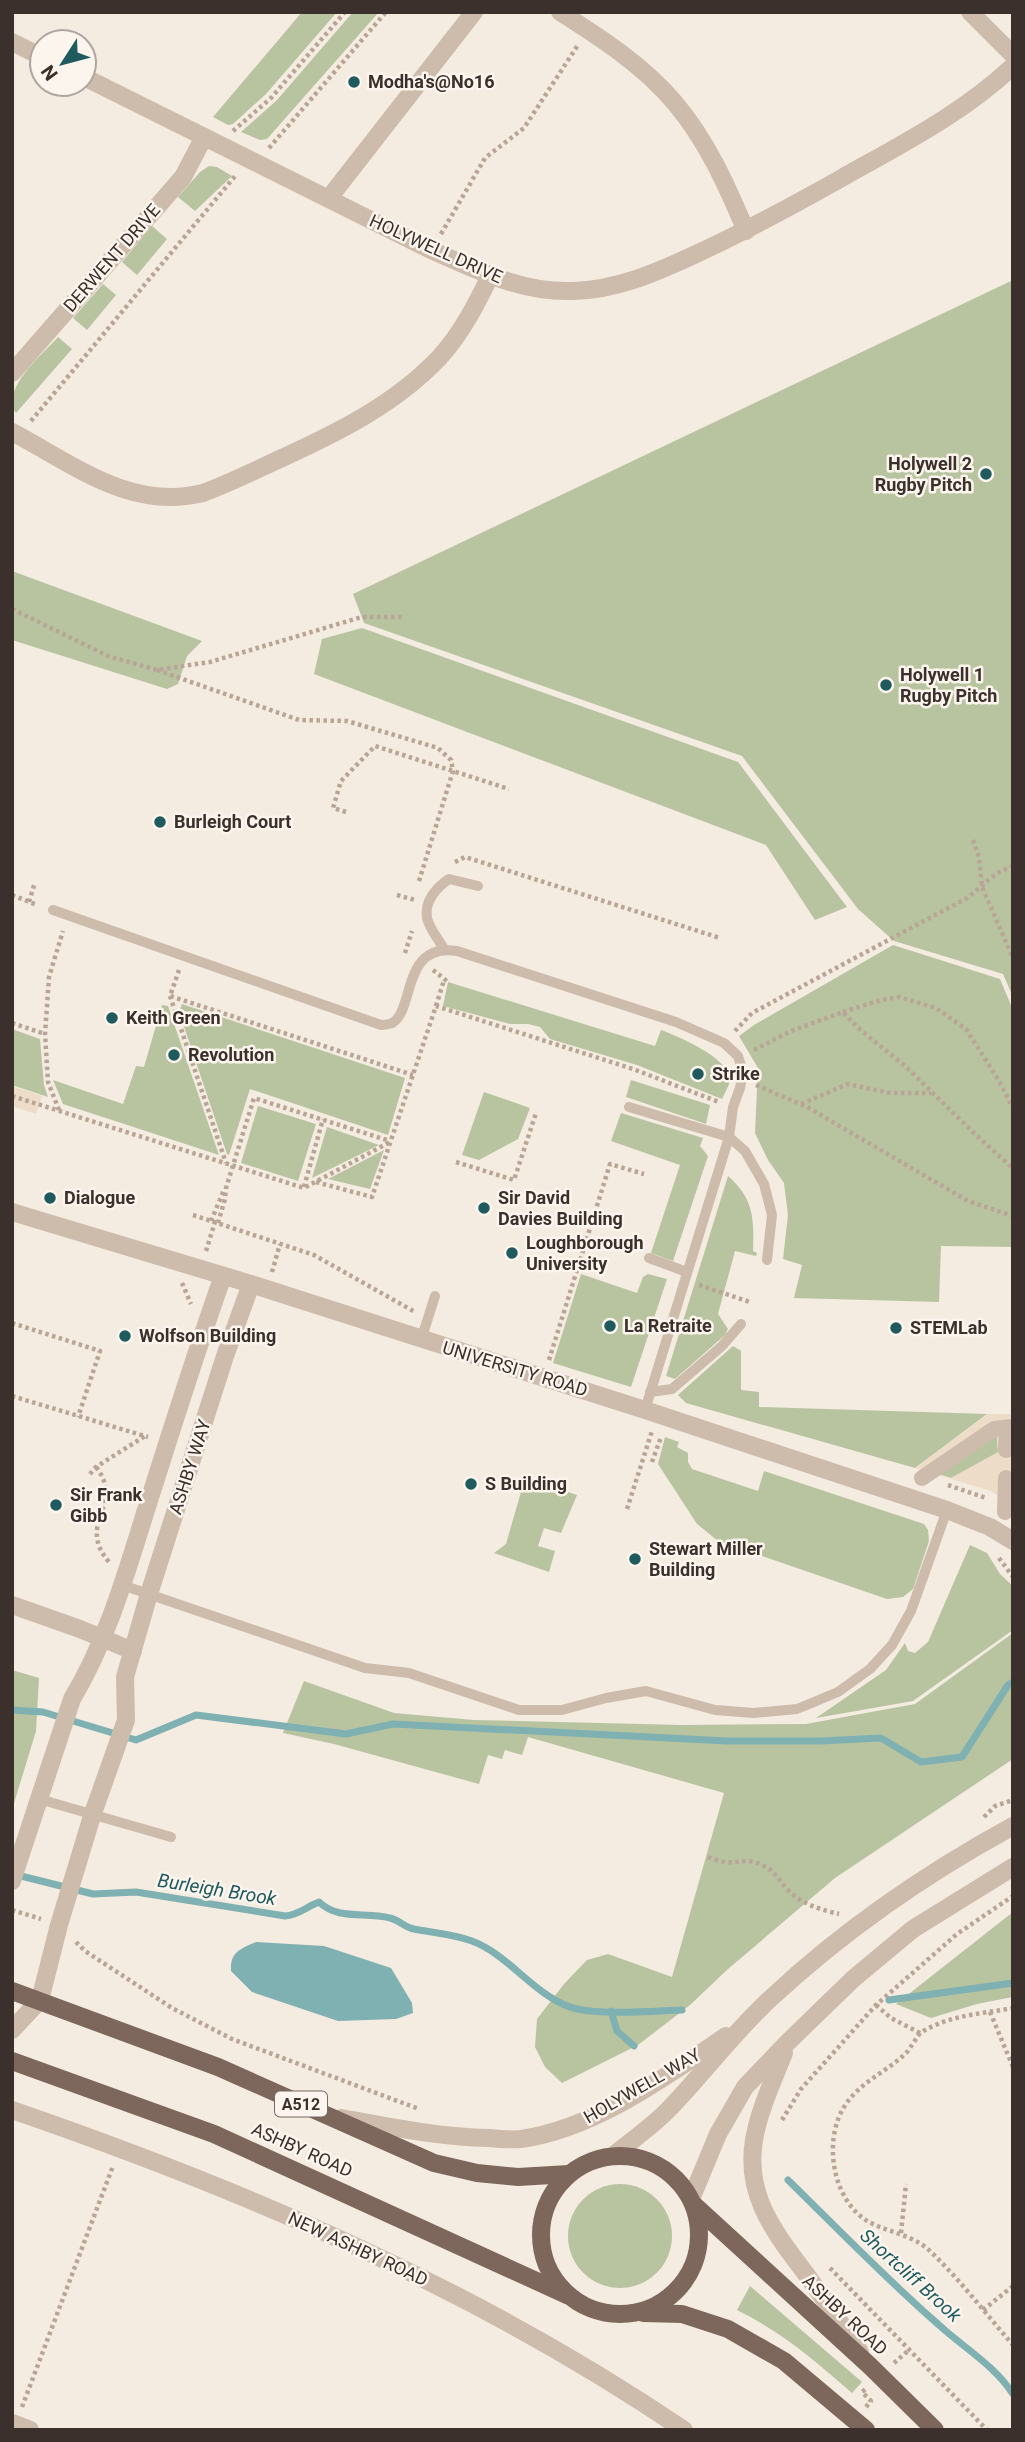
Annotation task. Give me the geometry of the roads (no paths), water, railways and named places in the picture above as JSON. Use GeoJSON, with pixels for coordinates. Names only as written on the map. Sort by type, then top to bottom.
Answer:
{"type":"FeatureCollection","features":[{"type":"Feature","properties":{"kind":"main road","name":"A512"},"geometry":{"type":"LineString","coordinates":[[12,1991],[218,2067],[434,2162],[477,2174],[518,2177],[569,2174]]}},
{"type":"Feature","properties":{"kind":"main road","name":"ASHBY ROAD"},"geometry":{"type":"LineString","coordinates":[[12,2061],[214,2134],[567,2294]]}},
{"type":"Feature","properties":{"kind":"main road"},"geometry":{"type":"LineString","coordinates":[[635,2313],[657,2305],[676,2292],[690,2273],[698,2251],[699,2228],[693,2202],[678,2180],[659,2165],[637,2157],[614,2155],[597,2158],[569,2174],[554,2191],[544,2211],[540,2234],[543,2256],[553,2277],[567,2294],[587,2308],[611,2314],[682,2314],[728,2329],[784,2361],[866,2430]]}},
{"type":"Feature","properties":{"kind":"main road","name":"ASHBY ROAD"},"geometry":{"type":"LineString","coordinates":[[693,2202],[935,2430]]}},
{"type":"Feature","properties":{"kind":"street"},"geometry":{"type":"LineString","coordinates":[[329,198],[474,12]]}},
{"type":"Feature","properties":{"kind":"street"},"geometry":{"type":"LineString","coordinates":[[561,12],[637,66],[675,103],[707,148],[746,231]]}},
{"type":"Feature","properties":{"kind":"street"},"geometry":{"type":"LineString","coordinates":[[970,12],[1013,55]]}},
{"type":"Feature","properties":{"kind":"street"},"geometry":{"type":"LineString","coordinates":[[12,42],[28,50]]}},
{"type":"Feature","properties":{"kind":"street","name":"HOLYWELL DRIVE"},"geometry":{"type":"LineString","coordinates":[[98,85],[431,250],[490,276],[530,288],[572,291],[610,287],[650,275],[746,231],[939,122],[987,91],[1013,66]]}},
{"type":"Feature","properties":{"kind":"street","name":"DERWENT DRIVE"},"geometry":{"type":"LineString","coordinates":[[12,373],[212,141]]}},
{"type":"Feature","properties":{"kind":"street"},"geometry":{"type":"LineString","coordinates":[[16,434],[93,478],[132,493],[169,498],[203,493],[329,437],[362,419],[404,390],[439,357],[461,330],[490,276]]}},
{"type":"Feature","properties":{"kind":"street","name":"UNIVERSITY ROAD"},"geometry":{"type":"LineString","coordinates":[[12,1212],[251,1284],[645,1410],[947,1510],[1013,1541]]}},
{"type":"Feature","properties":{"kind":"street","name":"ASHBY WAY"},"geometry":{"type":"LineString","coordinates":[[12,1881],[72,1699],[88,1673],[122,1585],[222,1276]]}},
{"type":"Feature","properties":{"kind":"street","name":"ASHBY WAY"},"geometry":{"type":"LineString","coordinates":[[40,2000],[61,1917],[92,1816],[126,1720],[125,1677],[149,1594],[225,1356],[251,1284]]}},
{"type":"Feature","properties":{"kind":"street"},"geometry":{"type":"LineString","coordinates":[[922,1478],[994,1429],[1010,1427],[1005,1512]]}},
{"type":"Feature","properties":{"kind":"street"},"geometry":{"type":"LineString","coordinates":[[12,1605],[133,1651]]}},
{"type":"Feature","properties":{"kind":"street","name":"HOLYWELL WAY"},"geometry":{"type":"LineString","coordinates":[[614,2155],[664,2114],[744,2024],[828,1948],[892,1899],[960,1855],[1013,1826]]}},
{"type":"Feature","properties":{"kind":"street"},"geometry":{"type":"LineString","coordinates":[[693,2202],[718,2134],[745,2087],[787,2043],[852,1979],[913,1929],[1013,1867]]}},
{"type":"Feature","properties":{"kind":"street"},"geometry":{"type":"LineString","coordinates":[[12,2030],[40,2000]]}},
{"type":"Feature","properties":{"kind":"street","name":"HOLYWELL WAY"},"geometry":{"type":"LineString","coordinates":[[327,2115],[438,2136],[520,2139],[569,2127],[620,2103],[744,2024]]}},
{"type":"Feature","properties":{"kind":"street"},"geometry":{"type":"LineString","coordinates":[[787,2043],[754,2141],[754,2187],[775,2235],[812,2282],[870,2366]]}},
{"type":"Feature","properties":{"kind":"street","name":"NEW ASHBY ROAD"},"geometry":{"type":"LineString","coordinates":[[12,2110],[121,2147],[306,2223],[468,2300],[619,2385],[684,2430]]}},
{"type":"Feature","properties":{"kind":"lane"},"geometry":{"type":"LineString","coordinates":[[444,949],[427,919],[429,904],[436,887],[449,879],[478,886]]}},
{"type":"Feature","properties":{"kind":"lane"},"geometry":{"type":"LineString","coordinates":[[53,911],[381,1025],[392,1024],[399,1016],[415,970],[426,958],[444,949],[676,1022],[723,1043],[738,1056],[743,1072],[742,1080],[733,1107],[729,1137],[645,1410]]}},
{"type":"Feature","properties":{"kind":"lane"},"geometry":{"type":"LineString","coordinates":[[629,1107],[729,1137],[745,1151],[764,1184],[772,1215],[767,1260]]}},
{"type":"Feature","properties":{"kind":"lane"},"geometry":{"type":"LineString","coordinates":[[649,1258],[686,1277]]}},
{"type":"Feature","properties":{"kind":"lane"},"geometry":{"type":"LineString","coordinates":[[421,1340],[435,1296]]}},
{"type":"Feature","properties":{"kind":"lane"},"geometry":{"type":"LineString","coordinates":[[650,1392],[672,1389],[722,1346],[741,1324]]}},
{"type":"Feature","properties":{"kind":"lane"},"geometry":{"type":"LineString","coordinates":[[122,1585],[365,1668],[409,1673],[519,1710],[562,1710],[646,1691],[715,1710],[754,1713],[797,1709],[838,1692],[870,1669],[892,1644],[911,1611],[947,1510]]}},
{"type":"Feature","properties":{"kind":"lane"},"geometry":{"type":"LineString","coordinates":[[39,1799],[171,1837]]}},
{"type":"Feature","properties":{"kind":"water"},"geometry":{"type":"Polygon","coordinates":[[[256,1942],[324,1946],[391,1968],[412,2003],[413,2013],[396,2019],[338,2021],[252,1992],[231,1971],[231,1965],[237,1952],[256,1942]]]}},
{"type":"Feature","properties":{"kind":"waterway"},"geometry":{"type":"LineString","coordinates":[[12,1710],[43,1712],[136,1740],[196,1715],[346,1734],[393,1724],[727,1741],[881,1738],[921,1762],[962,1757],[1008,1685],[1013,1682]]}},
{"type":"Feature","properties":{"kind":"waterway","name":"Burleigh Brook"},"geometry":{"type":"LineString","coordinates":[[17,1875],[93,1894],[136,1892],[285,1916],[319,1902],[335,1912],[381,1916],[411,1928],[472,1941],[498,1955],[544,1993],[570,2007],[609,2012],[682,2010]]}},
{"type":"Feature","properties":{"kind":"waterway","name":"Burleigh Brook"},"geometry":{"type":"LineString","coordinates":[[889,2000],[1013,1983]]}},
{"type":"Feature","properties":{"kind":"waterway","name":"Shortcliff Brook"},"geometry":{"type":"LineString","coordinates":[[611,2011],[617,2031],[634,2046]]}},
{"type":"Feature","properties":{"kind":"waterway","name":"Shortcliff Brook"},"geometry":{"type":"LineString","coordinates":[[788,2180],[900,2290],[988,2365],[1013,2394]]}},
{"type":"Feature","properties":{"kind":"place","name":"Modha's@No16"},"geometry":{"type":"Point","coordinates":[354,82]}},
{"type":"Feature","properties":{"kind":"place","name":"Holywell 2 Rugby Pitch"},"geometry":{"type":"Point","coordinates":[986,474]}},
{"type":"Feature","properties":{"kind":"place","name":"Holywell 1 Rugby Pitch"},"geometry":{"type":"Point","coordinates":[886,685]}},
{"type":"Feature","properties":{"kind":"place","name":"Burleigh Court"},"geometry":{"type":"Point","coordinates":[160,822]}},
{"type":"Feature","properties":{"kind":"place","name":"Keith Green"},"geometry":{"type":"Point","coordinates":[112,1018]}},
{"type":"Feature","properties":{"kind":"place","name":"Revolution"},"geometry":{"type":"Point","coordinates":[174,1055]}},
{"type":"Feature","properties":{"kind":"place","name":"Strike"},"geometry":{"type":"Point","coordinates":[698,1074]}},
{"type":"Feature","properties":{"kind":"place","name":"Dialogue"},"geometry":{"type":"Point","coordinates":[50,1198]}},
{"type":"Feature","properties":{"kind":"place","name":"Sir David Davies Building"},"geometry":{"type":"Point","coordinates":[484,1208]}},
{"type":"Feature","properties":{"kind":"place","name":"Loughborough University"},"geometry":{"type":"Point","coordinates":[512,1253]}},
{"type":"Feature","properties":{"kind":"place","name":"La Retraite"},"geometry":{"type":"Point","coordinates":[610,1326]}},
{"type":"Feature","properties":{"kind":"place","name":"STEMLab"},"geometry":{"type":"Point","coordinates":[896,1328]}},
{"type":"Feature","properties":{"kind":"place","name":"Wolfson Building"},"geometry":{"type":"Point","coordinates":[125,1336]}},
{"type":"Feature","properties":{"kind":"place","name":"S Building"},"geometry":{"type":"Point","coordinates":[471,1484]}},
{"type":"Feature","properties":{"kind":"place","name":"Sir Frank Gibb"},"geometry":{"type":"Point","coordinates":[56,1505]}},
{"type":"Feature","properties":{"kind":"place","name":"Stewart Miller Building"},"geometry":{"type":"Point","coordinates":[635,1559]}}]}
